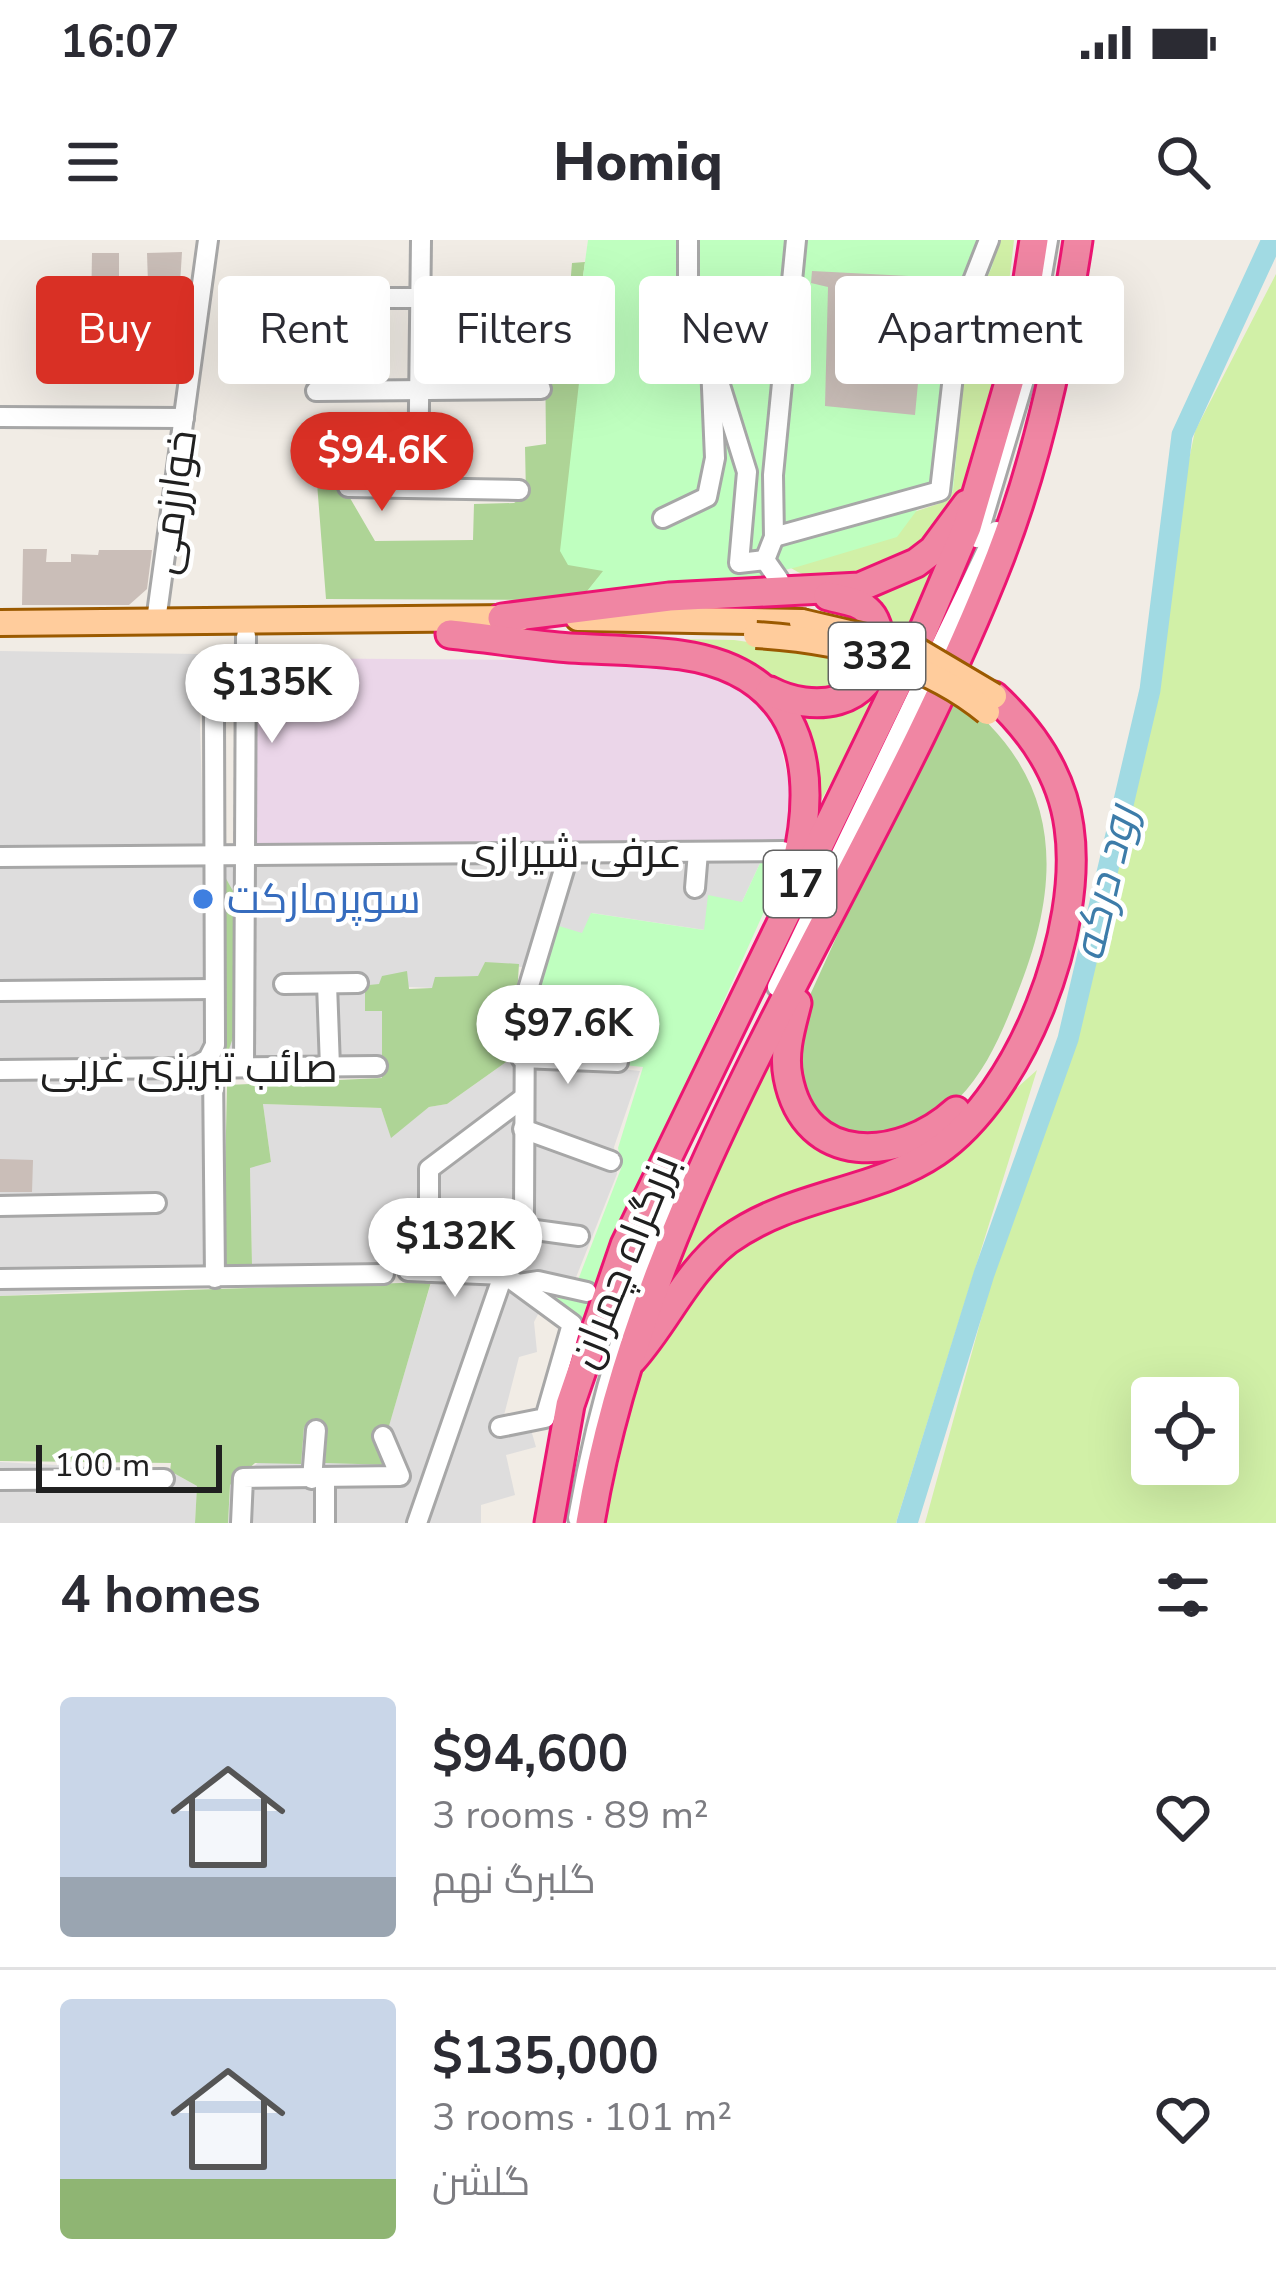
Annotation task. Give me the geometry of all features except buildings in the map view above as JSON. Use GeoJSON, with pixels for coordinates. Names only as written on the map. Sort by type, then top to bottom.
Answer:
{"type":"FeatureCollection","features":[{"type":"Feature","properties":{"kind":"highway","name":"بزرگراه چمران"},"geometry":{"type":"LineString","coordinates":[[549,1523],[570,1405],[599,1309],[657,1175],[922,633],[984,481],[1015,362],[1034,240]]}},
{"type":"Feature","properties":{"kind":"highway","name":"بزرگراه چمران"},"geometry":{"type":"LineString","coordinates":[[590,1523],[621,1372],[653,1284],[999,558],[1033,455],[1078,240]]}},
{"type":"Feature","properties":{"kind":"highway"},"geometry":{"type":"LineString","coordinates":[[502,618],[669,597],[826,591],[880,581],[933,550],[984,481]]}},
{"type":"Feature","properties":{"kind":"highway"},"geometry":{"type":"LineString","coordinates":[[450,634],[681,655],[719,665],[801,704],[830,704],[868,680],[880,644],[870,613],[826,591]]}},
{"type":"Feature","properties":{"kind":"highway"},"geometry":{"type":"LineString","coordinates":[[761,687],[792,729],[808,776],[808,814],[783,919]]}},
{"type":"Feature","properties":{"kind":"highway"},"geometry":{"type":"LineString","coordinates":[[806,961],[786,1060],[792,1094],[808,1120],[842,1143],[875,1150],[896,1149],[937,1128],[971,1094],[1011,1029],[1044,938],[1053,888],[1053,842],[1042,796],[991,704]]}},
{"type":"Feature","properties":{"kind":"highway"},"geometry":{"type":"LineString","coordinates":[[621,1372],[696,1270],[722,1245],[793,1204],[933,1154],[973,1120],[1021,1049],[1056,953],[1071,856],[1069,827],[1043,755],[991,704]]}},
{"type":"Feature","properties":{"kind":"main road","name":"332"},"geometry":{"type":"LineString","coordinates":[[0,623],[502,618],[565,627],[756,634],[831,644],[907,665],[991,704]]}},
{"type":"Feature","properties":{"kind":"main road","name":"332"},"geometry":{"type":"LineString","coordinates":[[0,638],[450,634],[802,622],[913,648],[991,704]]}},
{"type":"Feature","properties":{"kind":"street","name":"خوارزمی"},"geometry":{"type":"LineString","coordinates":[[157,622],[208,240]]}},
{"type":"Feature","properties":{"kind":"street"},"geometry":{"type":"LineString","coordinates":[[420,276],[421,240]]}},
{"type":"Feature","properties":{"kind":"street"},"geometry":{"type":"LineString","coordinates":[[688,240],[688,276]]}},
{"type":"Feature","properties":{"kind":"street"},"geometry":{"type":"LineString","coordinates":[[765,560],[774,537],[773,475],[796,240]]}},
{"type":"Feature","properties":{"kind":"street"},"geometry":{"type":"LineString","coordinates":[[774,537],[940,491],[960,314],[989,240]]}},
{"type":"Feature","properties":{"kind":"street"},"geometry":{"type":"LineString","coordinates":[[562,1523],[584,1405],[631,1266],[977,538],[1024,380],[1048,240]]}},
{"type":"Feature","properties":{"kind":"street"},"geometry":{"type":"LineString","coordinates":[[578,1523],[605,1380],[642,1277],[1000,521],[1035,406],[1067,240]]}},
{"type":"Feature","properties":{"kind":"street"},"geometry":{"type":"LineString","coordinates":[[418,488],[419,384]]}},
{"type":"Feature","properties":{"kind":"street"},"geometry":{"type":"LineString","coordinates":[[663,518],[706,497],[715,458],[709,384]]}},
{"type":"Feature","properties":{"kind":"street"},"geometry":{"type":"LineString","coordinates":[[719,384],[747,472],[739,563],[765,560]]}},
{"type":"Feature","properties":{"kind":"street"},"geometry":{"type":"LineString","coordinates":[[316,391],[541,389]]}},
{"type":"Feature","properties":{"kind":"street"},"geometry":{"type":"LineString","coordinates":[[0,417],[184,418]]}},
{"type":"Feature","properties":{"kind":"street"},"geometry":{"type":"LineString","coordinates":[[348,487],[519,490]]}},
{"type":"Feature","properties":{"kind":"street"},"geometry":{"type":"LineString","coordinates":[[765,560],[779,580]]}},
{"type":"Feature","properties":{"kind":"street"},"geometry":{"type":"LineString","coordinates":[[735,595],[779,580],[805,579],[826,591]]}},
{"type":"Feature","properties":{"kind":"street"},"geometry":{"type":"LineString","coordinates":[[244,1067],[246,636]]}},
{"type":"Feature","properties":{"kind":"street"},"geometry":{"type":"LineString","coordinates":[[192,1068],[212,1053],[214,713]]}},
{"type":"Feature","properties":{"kind":"street","name":"عرفی شیرازی"},"geometry":{"type":"LineString","coordinates":[[0,857],[783,851]]}},
{"type":"Feature","properties":{"kind":"street"},"geometry":{"type":"LineString","coordinates":[[695,888],[698,852]]}},
{"type":"Feature","properties":{"kind":"street"},"geometry":{"type":"LineString","coordinates":[[417,1523],[512,1280],[526,1206],[521,1058],[530,970],[569,853]]}},
{"type":"Feature","properties":{"kind":"street"},"geometry":{"type":"LineString","coordinates":[[284,985],[358,983]]}},
{"type":"Feature","properties":{"kind":"street"},"geometry":{"type":"LineString","coordinates":[[327,984],[330,1067]]}},
{"type":"Feature","properties":{"kind":"street"},"geometry":{"type":"LineString","coordinates":[[0,991],[214,989]]}},
{"type":"Feature","properties":{"kind":"street"},"geometry":{"type":"LineString","coordinates":[[521,1058],[618,1062]]}},
{"type":"Feature","properties":{"kind":"street","name":"صائب تبریزی غربی"},"geometry":{"type":"LineString","coordinates":[[0,1070],[377,1066]]}},
{"type":"Feature","properties":{"kind":"street"},"geometry":{"type":"LineString","coordinates":[[213,1068],[215,1278]]}},
{"type":"Feature","properties":{"kind":"street"},"geometry":{"type":"LineString","coordinates":[[430,1272],[429,1169],[522,1100]]}},
{"type":"Feature","properties":{"kind":"street"},"geometry":{"type":"LineString","coordinates":[[524,1129],[611,1161]]}},
{"type":"Feature","properties":{"kind":"street"},"geometry":{"type":"LineString","coordinates":[[0,1206],[156,1203]]}},
{"type":"Feature","properties":{"kind":"street"},"geometry":{"type":"LineString","coordinates":[[521,1228],[579,1236]]}},
{"type":"Feature","properties":{"kind":"street"},"geometry":{"type":"LineString","coordinates":[[408,1271],[538,1281],[586,1292]]}},
{"type":"Feature","properties":{"kind":"street"},"geometry":{"type":"LineString","coordinates":[[0,1279],[384,1274]]}},
{"type":"Feature","properties":{"kind":"street"},"geometry":{"type":"LineString","coordinates":[[500,1426],[545,1418],[572,1324],[512,1280]]}},
{"type":"Feature","properties":{"kind":"street"},"geometry":{"type":"LineString","coordinates":[[316,1430],[325,1523]]}},
{"type":"Feature","properties":{"kind":"street"},"geometry":{"type":"LineString","coordinates":[[241,1523],[243,1478],[380,1480],[400,1476],[383,1436]]}},
{"type":"Feature","properties":{"kind":"street"},"geometry":{"type":"LineString","coordinates":[[0,1480],[164,1479]]}},
{"type":"Feature","properties":{"kind":"shaded area"},"geometry":{"type":"Polygon","coordinates":[[[0,651],[198,654],[204,865],[593,857],[761,861],[742,902],[705,930],[592,913],[583,933],[543,970],[485,962],[479,976],[436,977],[433,988],[369,985],[365,1011],[382,1010],[383,1072],[206,1076],[209,1285],[0,1296],[0,651]]]}},
{"type":"Feature","properties":{"kind":"shaded area"},"geometry":{"type":"Polygon","coordinates":[[[250,658],[676,661],[719,674],[753,695],[777,729],[790,787],[786,842],[249,845],[250,658]]]}},
{"type":"Feature","properties":{"kind":"shaded area"},"geometry":{"type":"Polygon","coordinates":[[[513,1057],[640,1071],[614,1147],[617,1174],[575,1280],[550,1291],[534,1322],[537,1352],[519,1357],[503,1419],[527,1416],[536,1447],[506,1455],[515,1495],[481,1505],[481,1523],[228,1523],[230,1485],[303,1427],[318,1423],[327,1435],[379,1434],[389,1425],[431,1283],[395,1262],[252,1265],[250,1167],[271,1162],[263,1104],[381,1108],[391,1137],[429,1107],[447,1104],[513,1057]]]}},
{"type":"Feature","properties":{"kind":"shaded area"},"geometry":{"type":"Polygon","coordinates":[[[0,1462],[170,1471],[197,1486],[195,1523],[0,1523],[0,1462]]]}},
{"type":"Feature","properties":{"kind":"green space"},"geometry":{"type":"Polygon","coordinates":[[[588,240],[996,240],[988,276],[835,276],[835,384],[963,384],[953,491],[917,510],[897,537],[797,567],[726,584],[580,600],[603,571],[568,565],[560,551],[579,384],[615,384],[615,276],[583,276],[588,240]]]}},
{"type":"Feature","properties":{"kind":"green space"},"geometry":{"type":"Polygon","coordinates":[[[996,240],[1014,240],[1010,276],[988,276],[996,240]]]}},
{"type":"Feature","properties":{"kind":"green space"},"geometry":{"type":"Polygon","coordinates":[[[585,262],[583,276],[571,276],[572,263],[585,262]]]}},
{"type":"Feature","properties":{"kind":"green space"},"geometry":{"type":"Polygon","coordinates":[[[1276,274],[1276,1523],[925,1523],[1096,901],[1195,431],[1276,274]]]}},
{"type":"Feature","properties":{"kind":"green space"},"geometry":{"type":"Polygon","coordinates":[[[545,384],[591,384],[604,571],[580,600],[326,599],[314,444],[341,443],[343,486],[375,541],[473,540],[474,504],[514,503],[526,495],[525,447],[546,444],[545,384]]]}},
{"type":"Feature","properties":{"kind":"green space"},"geometry":{"type":"Polygon","coordinates":[[[963,384],[993,384],[972,469],[959,501],[927,542],[884,570],[837,580],[796,571],[777,557],[938,504],[953,491],[963,384]]]}},
{"type":"Feature","properties":{"kind":"green space"},"geometry":{"type":"Polygon","coordinates":[[[947,540],[912,639],[887,627],[877,616],[871,590],[947,540]]]}},
{"type":"Feature","properties":{"kind":"green space"},"geometry":{"type":"Polygon","coordinates":[[[734,640],[868,659],[859,680],[822,700],[738,666],[571,644],[734,640]]]}},
{"type":"Feature","properties":{"kind":"green space"},"geometry":{"type":"Polygon","coordinates":[[[895,667],[818,806],[794,711],[895,667]]]}},
{"type":"Feature","properties":{"kind":"green space"},"geometry":{"type":"Polygon","coordinates":[[[949,690],[986,721],[1014,755],[1033,790],[1047,866],[1043,907],[1012,1008],[977,1076],[950,1106],[877,1144],[826,1126],[797,1089],[800,1017],[949,690]]]}},
{"type":"Feature","properties":{"kind":"green space"},"geometry":{"type":"Polygon","coordinates":[[[761,861],[777,870],[772,894],[612,1249],[584,1327],[553,1302],[578,1280],[622,1166],[618,1148],[643,1067],[624,1065],[623,1056],[536,1048],[535,1004],[559,926],[582,933],[591,913],[704,930],[708,895],[742,902],[761,861]]]}},
{"type":"Feature","properties":{"kind":"green space"},"geometry":{"type":"Polygon","coordinates":[[[221,870],[233,891],[234,1035],[228,1052],[220,1049],[221,870]]]}},
{"type":"Feature","properties":{"kind":"green space"},"geometry":{"type":"Polygon","coordinates":[[[485,962],[519,964],[513,1057],[447,1104],[429,1107],[391,1138],[381,1108],[263,1104],[271,1162],[250,1168],[252,1265],[223,1270],[227,1085],[382,1078],[382,1011],[365,1011],[365,976],[369,985],[379,984],[382,976],[407,971],[409,989],[432,988],[435,977],[478,976],[485,962]]]}},
{"type":"Feature","properties":{"kind":"green space"},"geometry":{"type":"Polygon","coordinates":[[[778,1047],[915,1151],[745,1217],[688,1265],[657,1303],[672,1259],[778,1047]]]}},
{"type":"Feature","properties":{"kind":"green space"},"geometry":{"type":"Polygon","coordinates":[[[1037,1070],[896,1523],[605,1523],[638,1377],[701,1276],[767,1226],[930,1165],[1037,1070]]]}},
{"type":"Feature","properties":{"kind":"green space"},"geometry":{"type":"Polygon","coordinates":[[[431,1282],[389,1426],[379,1434],[391,1465],[325,1463],[327,1435],[318,1423],[304,1427],[301,1464],[255,1463],[230,1485],[228,1523],[195,1523],[197,1486],[170,1471],[171,1463],[0,1461],[0,1296],[431,1282]]]}},
{"type":"Feature","properties":{"kind":"waterway","name":"رود درکه"},"geometry":{"type":"LineString","coordinates":[[907,1523],[984,1274],[1068,1039],[1150,690],[1182,435],[1272,240]]}},
{"type":"Feature","properties":{"kind":"place","name":"سوپرمارکت"},"geometry":{"type":"Point","coordinates":[203,899]}}]}
